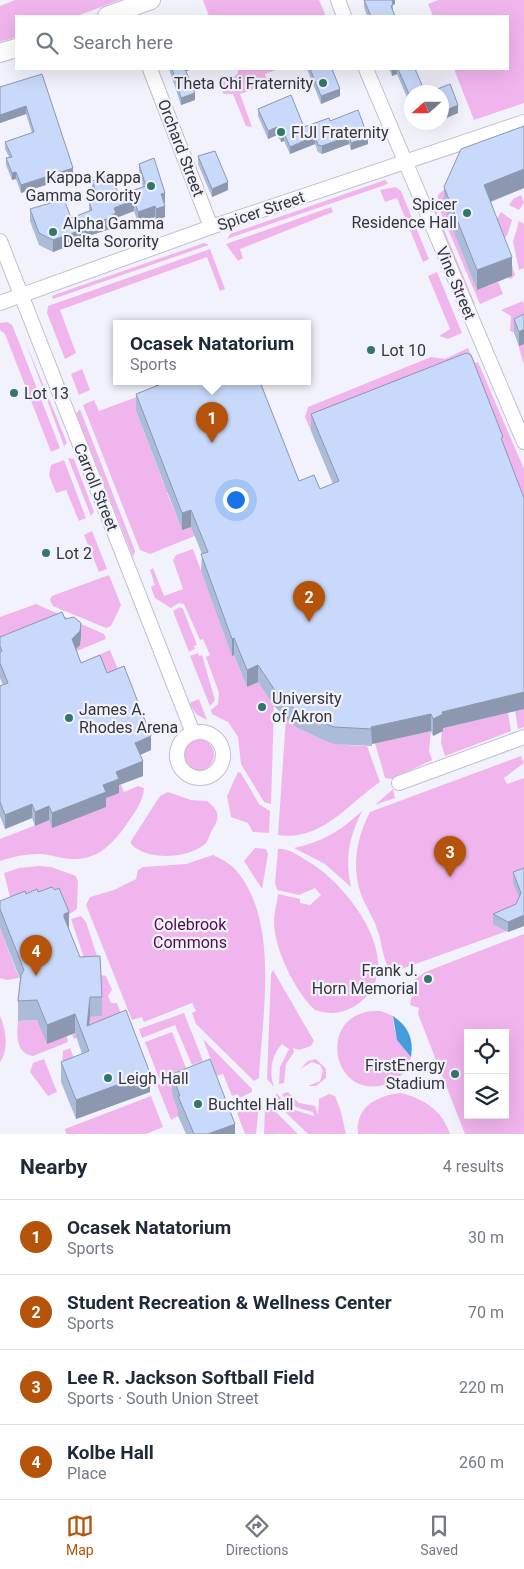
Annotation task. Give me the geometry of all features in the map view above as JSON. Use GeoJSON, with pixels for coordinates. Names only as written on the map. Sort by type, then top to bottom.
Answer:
{"type":"FeatureCollection","features":[{"type":"Feature","properties":{"kind":"main road"},"geometry":{"type":"LineString","coordinates":[[114,15],[128,13],[151,0]]}},
{"type":"Feature","properties":{"kind":"main road"},"geometry":{"type":"LineString","coordinates":[[0,53],[15,48]]}},
{"type":"Feature","properties":{"kind":"street"},"geometry":{"type":"LineString","coordinates":[[338,0],[344,15]]}},
{"type":"Feature","properties":{"kind":"street","name":"Orchard Street"},"geometry":{"type":"LineString","coordinates":[[150,70],[211,228]]}},
{"type":"Feature","properties":{"kind":"street","name":"Vine Street"},"geometry":{"type":"LineString","coordinates":[[366,70],[404,163],[524,442]]}},
{"type":"Feature","properties":{"kind":"street","name":"Spicer Street"},"geometry":{"type":"LineString","coordinates":[[0,303],[211,228],[524,122]]}},
{"type":"Feature","properties":{"kind":"street","name":"Carroll Street"},"geometry":{"type":"LineString","coordinates":[[0,242],[193,733]]}},
{"type":"Feature","properties":{"kind":"street"},"geometry":{"type":"LineString","coordinates":[[399,783],[524,737]]}},
{"type":"Feature","properties":{"kind":"green space"},"geometry":{"type":"Polygon","coordinates":[[[15,0],[120,0],[80,15],[15,15],[15,37],[0,42],[0,6],[15,0]]]}},
{"type":"Feature","properties":{"kind":"green space"},"geometry":{"type":"Polygon","coordinates":[[[203,0],[319,0],[326,15],[209,15],[203,0]]]}},
{"type":"Feature","properties":{"kind":"green space"},"geometry":{"type":"Polygon","coordinates":[[[438,0],[524,0],[524,103],[474,120],[454,70],[509,70],[509,15],[433,15],[428,4],[438,0]]]}},
{"type":"Feature","properties":{"kind":"green space"},"geometry":{"type":"Polygon","coordinates":[[[238,70],[276,70],[265,74],[268,84],[240,94],[252,127],[246,126],[233,94],[223,94],[221,83],[233,78],[238,73],[238,70]]]}},
{"type":"Feature","properties":{"kind":"green space"},"geometry":{"type":"Polygon","coordinates":[[[385,180],[388,183],[385,185],[227,239],[230,234],[385,180]]]}},
{"type":"Feature","properties":{"kind":"green space"},"geometry":{"type":"Polygon","coordinates":[[[396,187],[401,191],[429,259],[423,262],[397,198],[385,202],[380,190],[396,187]]]}},
{"type":"Feature","properties":{"kind":"green space"},"geometry":{"type":"Polygon","coordinates":[[[445,189],[477,290],[498,282],[503,294],[480,304],[438,206],[438,195],[445,189]]]}},
{"type":"Feature","properties":{"kind":"green space"},"geometry":{"type":"Polygon","coordinates":[[[521,195],[524,203],[519,210],[509,205],[513,199],[521,195]]]}},
{"type":"Feature","properties":{"kind":"green space"},"geometry":{"type":"Polygon","coordinates":[[[331,207],[333,212],[240,249],[243,258],[238,261],[226,244],[331,207]]]}},
{"type":"Feature","properties":{"kind":"green space"},"geometry":{"type":"Polygon","coordinates":[[[435,208],[475,304],[472,304],[432,210],[435,208]]]}},
{"type":"Feature","properties":{"kind":"green space"},"geometry":{"type":"Polygon","coordinates":[[[501,212],[512,220],[507,236],[504,238],[515,275],[511,279],[508,278],[511,276],[496,221],[501,212]]]}},
{"type":"Feature","properties":{"kind":"green space"},"geometry":{"type":"Polygon","coordinates":[[[519,221],[524,224],[524,268],[519,270],[513,242],[519,221]]]}},
{"type":"Feature","properties":{"kind":"green space"},"geometry":{"type":"Polygon","coordinates":[[[204,243],[209,245],[53,299],[52,296],[204,243]]]}},
{"type":"Feature","properties":{"kind":"green space"},"geometry":{"type":"Polygon","coordinates":[[[210,249],[225,289],[220,291],[207,257],[60,310],[76,353],[65,359],[47,313],[48,306],[210,249]]]}},
{"type":"Feature","properties":{"kind":"green space"},"geometry":{"type":"Polygon","coordinates":[[[437,272],[462,333],[448,339],[439,336],[450,329],[428,276],[437,272]]]}},
{"type":"Feature","properties":{"kind":"green space"},"geometry":{"type":"Polygon","coordinates":[[[523,301],[524,365],[515,333],[510,331],[511,316],[501,310],[523,301]]]}},
{"type":"Feature","properties":{"kind":"green space"},"geometry":{"type":"Polygon","coordinates":[[[7,322],[12,325],[60,448],[51,452],[5,334],[0,330],[0,323],[7,322]]]}},
{"type":"Feature","properties":{"kind":"green space"},"geometry":{"type":"Polygon","coordinates":[[[24,338],[67,443],[64,446],[24,338]]]}},
{"type":"Feature","properties":{"kind":"green space"},"geometry":{"type":"Polygon","coordinates":[[[468,348],[475,363],[478,362],[524,469],[524,515],[466,370],[311,431],[305,417],[308,407],[431,357],[445,359],[468,348]]]}},
{"type":"Feature","properties":{"kind":"green space"},"geometry":{"type":"Polygon","coordinates":[[[82,369],[90,390],[79,395],[71,374],[82,369]]]}},
{"type":"Feature","properties":{"kind":"green space"},"geometry":{"type":"Polygon","coordinates":[[[166,386],[136,411],[164,484],[191,482],[167,493],[182,530],[198,524],[202,533],[150,554],[140,550],[83,405],[94,400],[99,411],[166,386]]]}},
{"type":"Feature","properties":{"kind":"green space"},"geometry":{"type":"Polygon","coordinates":[[[80,409],[135,551],[133,557],[76,414],[80,409]]]}},
{"type":"Feature","properties":{"kind":"green space"},"geometry":{"type":"Polygon","coordinates":[[[68,458],[74,459],[94,512],[91,516],[68,458]]]}},
{"type":"Feature","properties":{"kind":"green space"},"geometry":{"type":"Polygon","coordinates":[[[64,460],[86,518],[79,521],[66,490],[56,493],[49,475],[51,465],[64,460]]]}},
{"type":"Feature","properties":{"kind":"green space"},"geometry":{"type":"Polygon","coordinates":[[[92,531],[107,569],[99,572],[84,535],[92,531]]]}},
{"type":"Feature","properties":{"kind":"green space"},"geometry":{"type":"Polygon","coordinates":[[[193,549],[232,655],[234,655],[247,687],[258,682],[274,706],[271,804],[264,802],[241,764],[238,737],[228,722],[212,714],[211,710],[218,704],[219,693],[206,657],[210,655],[203,639],[200,640],[184,604],[179,603],[171,608],[155,598],[151,587],[155,585],[150,570],[153,568],[164,596],[183,589],[173,560],[176,555],[193,549]]]}},
{"type":"Feature","properties":{"kind":"green space"},"geometry":{"type":"Polygon","coordinates":[[[109,575],[121,605],[111,626],[106,628],[53,606],[50,600],[52,596],[109,575]]]}},
{"type":"Feature","properties":{"kind":"green space"},"geometry":{"type":"Polygon","coordinates":[[[36,604],[104,634],[106,639],[72,653],[71,650],[80,645],[81,637],[0,652],[0,617],[36,604]]]}},
{"type":"Feature","properties":{"kind":"green space"},"geometry":{"type":"Polygon","coordinates":[[[180,607],[183,609],[197,645],[194,646],[195,649],[189,652],[173,611],[180,607]]]}},
{"type":"Feature","properties":{"kind":"green space"},"geometry":{"type":"Polygon","coordinates":[[[110,650],[119,672],[103,678],[92,672],[87,660],[110,650]]]}},
{"type":"Feature","properties":{"kind":"green space"},"geometry":{"type":"Polygon","coordinates":[[[198,653],[199,656],[202,655],[215,700],[210,706],[190,656],[198,653]]]}},
{"type":"Feature","properties":{"kind":"green space"},"geometry":{"type":"Polygon","coordinates":[[[199,699],[207,720],[196,714],[190,705],[191,702],[199,699]]]}},
{"type":"Feature","properties":{"kind":"green space"},"geometry":{"type":"Polygon","coordinates":[[[524,708],[524,727],[518,729],[515,711],[524,708]]]}},
{"type":"Feature","properties":{"kind":"green space"},"geometry":{"type":"Polygon","coordinates":[[[508,712],[511,731],[445,756],[441,743],[442,728],[508,712]]]}},
{"type":"Feature","properties":{"kind":"green space"},"geometry":{"type":"Polygon","coordinates":[[[286,718],[304,731],[324,740],[356,746],[367,746],[380,782],[334,819],[308,833],[293,836],[278,835],[286,718]]]}},
{"type":"Feature","properties":{"kind":"green space"},"geometry":{"type":"Polygon","coordinates":[[[431,731],[429,751],[432,760],[392,779],[385,778],[375,743],[431,731]]]}},
{"type":"Feature","properties":{"kind":"green space"},"geometry":{"type":"Polygon","coordinates":[[[198,739],[204,740],[209,744],[213,749],[213,761],[209,766],[204,770],[198,771],[192,770],[187,766],[183,761],[182,755],[183,749],[187,744],[192,740],[198,739]]]}},
{"type":"Feature","properties":{"kind":"green space"},"geometry":{"type":"Polygon","coordinates":[[[521,756],[524,763],[504,778],[507,784],[524,778],[524,925],[393,972],[389,969],[383,954],[379,934],[361,894],[356,873],[359,842],[370,812],[521,756]]]}},
{"type":"Feature","properties":{"kind":"green space"},"geometry":{"type":"Polygon","coordinates":[[[238,772],[241,773],[259,804],[270,811],[269,833],[253,832],[248,823],[231,817],[227,796],[238,772]]]}},
{"type":"Feature","properties":{"kind":"green space"},"geometry":{"type":"Polygon","coordinates":[[[121,784],[124,792],[138,786],[144,788],[142,798],[138,808],[126,825],[104,850],[82,859],[33,854],[0,861],[0,839],[49,820],[52,827],[106,807],[103,799],[121,784]]]}},
{"type":"Feature","properties":{"kind":"green space"},"geometry":{"type":"Polygon","coordinates":[[[393,789],[395,798],[375,805],[393,789]]]}},
{"type":"Feature","properties":{"kind":"green space"},"geometry":{"type":"Polygon","coordinates":[[[168,792],[191,800],[207,801],[216,811],[216,822],[206,843],[197,849],[188,853],[167,856],[147,853],[131,844],[131,841],[160,796],[168,792]]]}},
{"type":"Feature","properties":{"kind":"green space"},"geometry":{"type":"Polygon","coordinates":[[[362,811],[349,848],[348,866],[351,887],[325,864],[294,848],[331,835],[362,811]]]}},
{"type":"Feature","properties":{"kind":"green space"},"geometry":{"type":"Polygon","coordinates":[[[255,848],[266,849],[268,854],[262,889],[244,861],[255,848]]]}},
{"type":"Feature","properties":{"kind":"green space"},"geometry":{"type":"Polygon","coordinates":[[[278,849],[286,849],[294,853],[325,873],[356,908],[369,929],[376,951],[378,972],[371,990],[350,1009],[335,1013],[315,1010],[300,992],[287,969],[275,933],[274,919],[278,894],[300,899],[300,903],[310,905],[321,895],[315,888],[299,895],[277,890],[275,883],[278,849]]]}},
{"type":"Feature","properties":{"kind":"green space","name":"Colebrook Commons"},"geometry":{"type":"Polygon","coordinates":[[[213,855],[233,867],[248,888],[258,912],[263,939],[265,997],[259,1078],[254,1081],[196,1024],[192,1013],[196,1011],[192,1003],[144,1022],[142,1017],[132,1020],[86,905],[90,897],[114,890],[136,879],[138,870],[143,867],[186,864],[213,855]]]}},
{"type":"Feature","properties":{"kind":"green space"},"geometry":{"type":"Polygon","coordinates":[[[51,867],[76,876],[78,882],[77,909],[68,915],[10,897],[4,873],[19,868],[51,867]]]}},
{"type":"Feature","properties":{"kind":"green space"},"geometry":{"type":"Polygon","coordinates":[[[81,916],[86,922],[98,959],[86,964],[71,919],[81,916]]]}},
{"type":"Feature","properties":{"kind":"green space"},"geometry":{"type":"Polygon","coordinates":[[[0,928],[19,978],[7,980],[0,978],[0,928]]]}},
{"type":"Feature","properties":{"kind":"green space","name":"FirstEnergy Stadium"},"geometry":{"type":"Polygon","coordinates":[[[524,934],[524,1134],[465,1134],[418,1014],[419,1008],[410,1005],[411,999],[419,986],[414,980],[425,972],[524,934]]]}},
{"type":"Feature","properties":{"kind":"green space","name":"Colebrook Commons"},"geometry":{"type":"Polygon","coordinates":[[[273,970],[314,1041],[311,1046],[299,1050],[293,1048],[294,1052],[286,1064],[284,1083],[279,1084],[280,1067],[289,1049],[282,1044],[275,1054],[272,1064],[274,1087],[267,1079],[271,974],[273,970]]]}},
{"type":"Feature","properties":{"kind":"green space"},"geometry":{"type":"Polygon","coordinates":[[[100,975],[106,976],[112,990],[108,996],[111,1003],[117,1003],[122,1016],[121,1022],[74,1039],[72,1035],[89,1026],[90,1017],[102,1016],[100,975]]]}},
{"type":"Feature","properties":{"kind":"green space"},"geometry":{"type":"Polygon","coordinates":[[[381,1011],[393,1016],[394,1028],[398,1038],[411,1057],[405,1070],[396,1080],[387,1084],[367,1086],[352,1080],[342,1068],[338,1053],[339,1037],[346,1023],[360,1014],[381,1011]]]}},
{"type":"Feature","properties":{"kind":"green space"},"geometry":{"type":"Polygon","coordinates":[[[184,1013],[203,1061],[192,1065],[175,1025],[142,1038],[139,1029],[184,1013]]]}},
{"type":"Feature","properties":{"kind":"green space"},"geometry":{"type":"Polygon","coordinates":[[[0,1016],[4,1027],[6,1045],[0,1062],[0,1016]]]}},
{"type":"Feature","properties":{"kind":"green space"},"geometry":{"type":"Polygon","coordinates":[[[37,1020],[67,1037],[68,1042],[33,1056],[27,1054],[18,1042],[18,1021],[37,1020]]]}},
{"type":"Feature","properties":{"kind":"green space"},"geometry":{"type":"Polygon","coordinates":[[[172,1032],[186,1068],[159,1078],[145,1042],[172,1032]]]}},
{"type":"Feature","properties":{"kind":"green space"},"geometry":{"type":"Polygon","coordinates":[[[203,1039],[252,1089],[252,1092],[239,1098],[238,1094],[232,1096],[223,1074],[217,1076],[203,1039]]]}},
{"type":"Feature","properties":{"kind":"green space"},"geometry":{"type":"Polygon","coordinates":[[[70,1048],[80,1074],[61,1082],[63,1051],[70,1048]]]}},
{"type":"Feature","properties":{"kind":"green space"},"geometry":{"type":"Polygon","coordinates":[[[44,1059],[57,1092],[48,1096],[30,1072],[33,1063],[44,1059]]]}},
{"type":"Feature","properties":{"kind":"green space"},"geometry":{"type":"Polygon","coordinates":[[[316,1059],[326,1069],[326,1078],[316,1086],[308,1086],[320,1081],[323,1071],[320,1065],[312,1062],[300,1069],[308,1061],[316,1059]]]}},
{"type":"Feature","properties":{"kind":"green space"},"geometry":{"type":"Polygon","coordinates":[[[200,1069],[180,1115],[171,1120],[157,1085],[200,1069]]]}},
{"type":"Feature","properties":{"kind":"green space"},"geometry":{"type":"Polygon","coordinates":[[[288,1092],[299,1103],[315,1106],[318,1114],[319,1099],[329,1094],[335,1096],[346,1134],[308,1134],[275,1102],[276,1093],[291,1109],[314,1116],[313,1112],[291,1104],[282,1094],[288,1092]]]}},
{"type":"Feature","properties":{"kind":"green space"},"geometry":{"type":"Polygon","coordinates":[[[400,1093],[416,1098],[431,1106],[442,1118],[450,1134],[358,1134],[360,1117],[369,1104],[383,1097],[400,1093]]]}},
{"type":"Feature","properties":{"kind":"green space"},"geometry":{"type":"Polygon","coordinates":[[[151,1096],[163,1127],[146,1134],[66,1134],[65,1129],[151,1096]]]}},
{"type":"Feature","properties":{"kind":"green space"},"geometry":{"type":"Polygon","coordinates":[[[256,1101],[259,1104],[256,1134],[245,1134],[237,1113],[244,1110],[243,1106],[256,1101]]]}},
{"type":"Feature","properties":{"kind":"green space"},"geometry":{"type":"Polygon","coordinates":[[[270,1106],[298,1134],[264,1134],[265,1107],[270,1106]]]}},
{"type":"Feature","properties":{"kind":"water"},"geometry":{"type":"Polygon","coordinates":[[[393,1016],[403,1024],[409,1034],[412,1044],[411,1057],[397,1040],[393,1016]]]}},
{"type":"Feature","properties":{"kind":"building"},"geometry":{"type":"Polygon","coordinates":[[[364,0],[392,0],[393,5],[391,6],[395,15],[371,15],[364,0]]]}},
{"type":"Feature","properties":{"kind":"building"},"geometry":{"type":"Polygon","coordinates":[[[172,70],[185,70],[195,93],[181,98],[172,70]]]}},
{"type":"Feature","properties":{"kind":"building","name":"Theta Chi Fraternity"},"geometry":{"type":"Polygon","coordinates":[[[310,70],[332,70],[340,89],[321,96],[310,70]]]}},
{"type":"Feature","properties":{"kind":"building"},"geometry":{"type":"Polygon","coordinates":[[[398,70],[415,70],[422,85],[405,85],[398,70]]]}},
{"type":"Feature","properties":{"kind":"building"},"geometry":{"type":"Polygon","coordinates":[[[42,74],[73,168],[21,185],[16,172],[12,173],[6,158],[12,157],[5,142],[34,132],[26,106],[0,115],[0,87],[42,74]]]}},
{"type":"Feature","properties":{"kind":"building"},"geometry":{"type":"Polygon","coordinates":[[[450,84],[458,105],[449,109],[449,85],[450,84]]]}},
{"type":"Feature","properties":{"kind":"building"},"geometry":{"type":"Polygon","coordinates":[[[291,95],[304,127],[329,118],[330,121],[358,110],[368,137],[351,143],[349,136],[322,146],[318,145],[315,136],[290,147],[284,133],[281,135],[277,127],[268,131],[258,109],[291,95]]]}},
{"type":"Feature","properties":{"kind":"building","name":"Spicer Residence Hall"},"geometry":{"type":"Polygon","coordinates":[[[524,126],[524,169],[484,185],[512,257],[477,270],[444,187],[461,149],[524,126]]]}},
{"type":"Feature","properties":{"kind":"building"},"geometry":{"type":"Polygon","coordinates":[[[215,151],[228,182],[212,189],[198,156],[215,151]]]}},
{"type":"Feature","properties":{"kind":"building"},"geometry":{"type":"Polygon","coordinates":[[[154,158],[165,193],[161,194],[165,206],[156,209],[155,206],[138,212],[134,200],[114,208],[116,213],[110,216],[110,218],[75,229],[76,232],[53,240],[39,233],[30,209],[64,199],[71,218],[92,210],[89,202],[99,199],[92,181],[111,174],[119,195],[146,186],[139,164],[154,158]]]}},
{"type":"Feature","properties":{"kind":"building"},"geometry":{"type":"Polygon","coordinates":[[[524,314],[524,329],[519,332],[514,319],[524,314]]]}},
{"type":"Feature","properties":{"kind":"building"},"geometry":{"type":"Polygon","coordinates":[[[466,353],[471,355],[503,437],[501,438],[524,498],[524,692],[442,712],[443,714],[433,719],[431,714],[371,727],[372,729],[334,727],[296,710],[274,689],[258,665],[247,670],[234,638],[232,639],[201,554],[208,552],[191,510],[182,513],[136,394],[159,385],[261,385],[299,481],[314,475],[320,489],[339,481],[311,414],[466,353]]]}},
{"type":"Feature","properties":{"kind":"building","name":"James A. Rhodes Arena"},"geometry":{"type":"Polygon","coordinates":[[[62,612],[65,619],[74,617],[81,623],[80,631],[72,639],[81,663],[100,655],[107,673],[124,666],[151,736],[135,743],[143,761],[116,772],[119,779],[103,785],[106,792],[52,813],[49,806],[35,812],[32,804],[5,815],[0,802],[0,686],[8,683],[0,663],[0,652],[2,651],[0,637],[62,612]]]}},
{"type":"Feature","properties":{"kind":"building"},"geometry":{"type":"Polygon","coordinates":[[[524,868],[524,915],[508,922],[493,914],[516,904],[521,893],[513,872],[524,868]]]}},
{"type":"Feature","properties":{"kind":"building"},"geometry":{"type":"Polygon","coordinates":[[[52,887],[55,890],[59,888],[69,912],[64,914],[64,917],[80,957],[100,956],[102,997],[90,997],[87,1026],[126,1010],[150,1073],[76,1100],[61,1062],[89,1051],[75,1014],[47,1025],[37,1000],[18,1001],[21,975],[24,970],[0,909],[0,901],[25,891],[26,894],[37,889],[38,892],[52,887]]]}},
{"type":"Feature","properties":{"kind":"building","name":"Buchtel Hall"},"geometry":{"type":"Polygon","coordinates":[[[210,1059],[235,1124],[208,1134],[194,1134],[178,1096],[180,1096],[172,1074],[210,1059]]]}},
{"type":"Feature","properties":{"kind":"place","name":"Theta Chi Fraternity"},"geometry":{"type":"Point","coordinates":[323,83]}},
{"type":"Feature","properties":{"kind":"place","name":"FIJI Fraternity"},"geometry":{"type":"Point","coordinates":[281,132]}},
{"type":"Feature","properties":{"kind":"place","name":"Kappa Kappa Gamma Sorority"},"geometry":{"type":"Point","coordinates":[151,186]}},
{"type":"Feature","properties":{"kind":"place","name":"Spicer Residence Hall"},"geometry":{"type":"Point","coordinates":[467,213]}},
{"type":"Feature","properties":{"kind":"place","name":"Alpha Gamma Delta Sorority"},"geometry":{"type":"Point","coordinates":[53,232]}},
{"type":"Feature","properties":{"kind":"place","name":"Lot 10"},"geometry":{"type":"Point","coordinates":[371,350]}},
{"type":"Feature","properties":{"kind":"place","name":"Lot 13"},"geometry":{"type":"Point","coordinates":[14,393]}},
{"type":"Feature","properties":{"kind":"place","name":"Ocasek Natatorium"},"geometry":{"type":"Point","coordinates":[212,443]}},
{"type":"Feature","properties":{"kind":"place","name":"Lot 2"},"geometry":{"type":"Point","coordinates":[46,553]}},
{"type":"Feature","properties":{"kind":"place","name":"Student Recreation & Wellness Center"},"geometry":{"type":"Point","coordinates":[309,622]}},
{"type":"Feature","properties":{"kind":"place","name":"University of Akron"},"geometry":{"type":"Point","coordinates":[262,707]}},
{"type":"Feature","properties":{"kind":"place","name":"James A. Rhodes Arena"},"geometry":{"type":"Point","coordinates":[69,718]}},
{"type":"Feature","properties":{"kind":"place","name":"Lee R. Jackson Softball Field"},"geometry":{"type":"Point","coordinates":[450,877]}},
{"type":"Feature","properties":{"kind":"place","name":"Kolbe Hall"},"geometry":{"type":"Point","coordinates":[36,976]}},
{"type":"Feature","properties":{"kind":"place","name":"Frank J. Horn Memorial"},"geometry":{"type":"Point","coordinates":[428,979]}},
{"type":"Feature","properties":{"kind":"place","name":"FirstEnergy Stadium"},"geometry":{"type":"Point","coordinates":[455,1074]}},
{"type":"Feature","properties":{"kind":"place","name":"Leigh Hall"},"geometry":{"type":"Point","coordinates":[108,1078]}},
{"type":"Feature","properties":{"kind":"place","name":"Buchtel Hall"},"geometry":{"type":"Point","coordinates":[198,1104]}}]}
